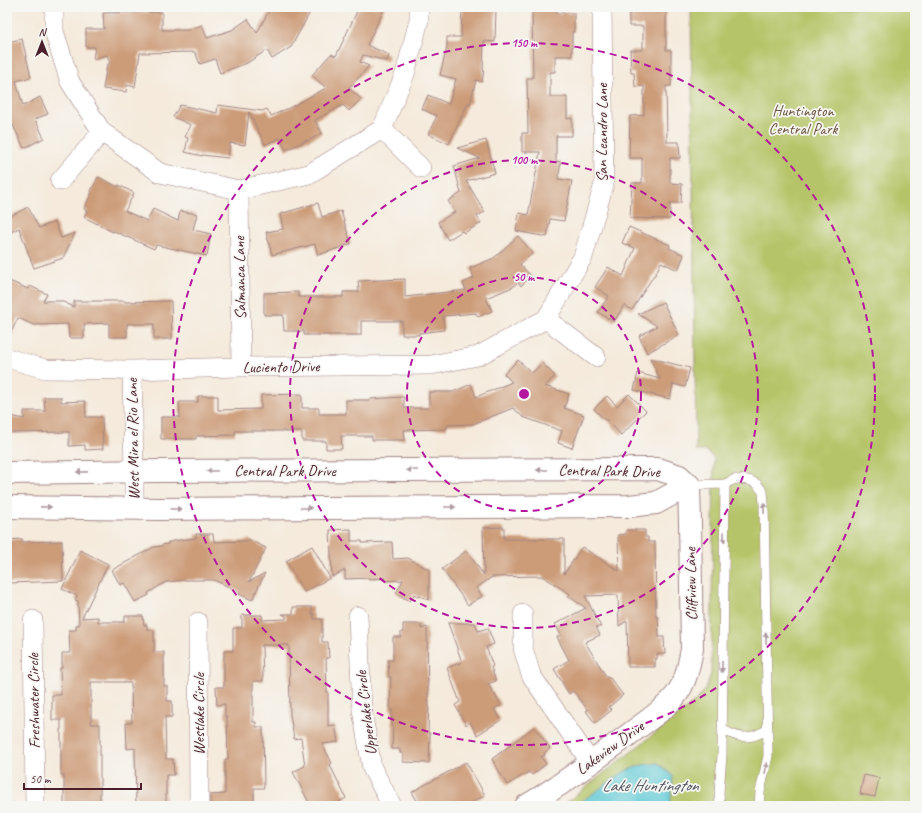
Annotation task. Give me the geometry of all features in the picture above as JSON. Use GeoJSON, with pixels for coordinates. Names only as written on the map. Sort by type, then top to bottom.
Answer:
{"type":"FeatureCollection","features":[{"type":"Feature","properties":{"kind":"street"},"geometry":{"type":"LineString","coordinates":[[54,7],[54,30],[70,82],[102,132],[160,173],[239,190],[309,174],[382,129],[405,74],[419,20],[419,7]]}},
{"type":"Feature","properties":{"kind":"street","name":"San Leandro Lane"},"geometry":{"type":"LineString","coordinates":[[546,319],[583,257],[604,184],[602,7]]}},
{"type":"Feature","properties":{"kind":"street"},"geometry":{"type":"LineString","coordinates":[[382,129],[421,168]]}},
{"type":"Feature","properties":{"kind":"street"},"geometry":{"type":"LineString","coordinates":[[60,181],[102,132]]}},
{"type":"Feature","properties":{"kind":"street","name":"Salmanca Lane"},"geometry":{"type":"LineString","coordinates":[[239,190],[241,367]]}},
{"type":"Feature","properties":{"kind":"street"},"geometry":{"type":"LineString","coordinates":[[546,319],[596,357]]}},
{"type":"Feature","properties":{"kind":"street","name":"Luciento Drive"},"geometry":{"type":"LineString","coordinates":[[7,358],[45,369],[132,370],[431,365],[478,356],[546,319]]}},
{"type":"Feature","properties":{"kind":"street","name":"West Mira el Rio Lane"},"geometry":{"type":"LineString","coordinates":[[132,370],[134,509]]}},
{"type":"Feature","properties":{"kind":"street","name":"Central Park Drive"},"geometry":{"type":"LineString","coordinates":[[7,473],[658,469],[680,476],[689,485],[656,503],[621,506],[134,509],[7,507]]}},
{"type":"Feature","properties":{"kind":"street","name":"Cliffview Lane"},"geometry":{"type":"LineString","coordinates":[[684,681],[690,663],[692,649],[689,485]]}},
{"type":"Feature","properties":{"kind":"street"},"geometry":{"type":"LineString","coordinates":[[656,503],[680,512],[690,524]]}},
{"type":"Feature","properties":{"kind":"street"},"geometry":{"type":"LineString","coordinates":[[523,614],[523,648],[530,675],[591,763]]}},
{"type":"Feature","properties":{"kind":"street","name":"Upperlake Circle"},"geometry":{"type":"LineString","coordinates":[[358,616],[362,710],[372,768],[392,806]]}},
{"type":"Feature","properties":{"kind":"street","name":"Freshwater Circle"},"geometry":{"type":"LineString","coordinates":[[33,620],[35,806]]}},
{"type":"Feature","properties":{"kind":"street","name":"Westlake Circle"},"geometry":{"type":"LineString","coordinates":[[198,622],[199,806]]}},
{"type":"Feature","properties":{"kind":"street","name":"Lakeview Drive"},"geometry":{"type":"LineString","coordinates":[[526,806],[591,763],[663,708],[677,694],[684,681]]}},
{"type":"Feature","properties":{"kind":"lane"},"geometry":{"type":"LineString","coordinates":[[689,485],[725,484],[735,479],[749,480],[757,484],[762,492],[764,503],[768,756],[760,792],[759,806]]}},
{"type":"Feature","properties":{"kind":"lane"},"geometry":{"type":"LineString","coordinates":[[720,806],[719,793],[722,755],[725,484]]}},
{"type":"Feature","properties":{"kind":"lane"},"geometry":{"type":"LineString","coordinates":[[722,729],[732,735],[740,737],[752,737],[768,729]]}},
{"type":"Feature","properties":{"kind":"green space","name":"Huntington Central Park"},"geometry":{"type":"Polygon","coordinates":[[[691,7],[915,7],[915,806],[562,806],[696,701],[705,690],[711,674],[714,459],[707,451],[696,451],[691,7]]]}},
{"type":"Feature","properties":{"kind":"water","name":"Lake Huntington"},"geometry":{"type":"Polygon","coordinates":[[[658,763],[673,776],[670,806],[575,806],[625,771],[642,765],[658,763]]]}},
{"type":"Feature","properties":{"kind":"building"},"geometry":{"type":"Polygon","coordinates":[[[271,7],[313,7],[291,47],[272,59],[267,50],[247,63],[220,73],[215,59],[200,64],[195,52],[140,53],[135,87],[127,85],[126,92],[103,89],[107,65],[110,63],[107,55],[93,59],[95,47],[86,47],[86,29],[104,29],[103,13],[162,12],[162,30],[188,30],[202,25],[207,38],[232,30],[248,19],[257,33],[271,7]]]}},
{"type":"Feature","properties":{"kind":"building"},"geometry":{"type":"Polygon","coordinates":[[[359,7],[385,7],[367,45],[389,55],[387,61],[363,55],[360,62],[369,66],[349,88],[361,99],[349,111],[343,105],[315,120],[322,133],[308,141],[307,140],[286,150],[280,138],[265,145],[249,112],[245,145],[230,143],[228,158],[202,156],[185,152],[188,138],[185,137],[191,125],[173,117],[180,105],[217,113],[218,105],[262,111],[267,109],[271,116],[326,88],[312,75],[331,54],[336,56],[359,7]]]}},
{"type":"Feature","properties":{"kind":"building"},"geometry":{"type":"Polygon","coordinates":[[[462,7],[496,7],[495,42],[484,41],[484,70],[482,82],[476,80],[470,104],[468,103],[449,144],[428,134],[437,116],[422,109],[428,95],[449,104],[456,79],[440,75],[447,47],[447,37],[461,37],[462,7]]]}},
{"type":"Feature","properties":{"kind":"building"},"geometry":{"type":"Polygon","coordinates":[[[532,7],[556,7],[556,13],[574,13],[572,56],[555,56],[555,72],[550,72],[550,97],[567,97],[567,119],[572,118],[572,136],[556,136],[556,161],[561,162],[558,179],[572,181],[564,221],[550,219],[547,237],[516,231],[519,213],[528,215],[540,152],[522,152],[522,133],[528,133],[527,78],[533,78],[532,7]]]}},
{"type":"Feature","properties":{"kind":"building"},"geometry":{"type":"Polygon","coordinates":[[[629,9],[666,9],[666,50],[671,50],[671,86],[666,86],[667,142],[679,142],[680,158],[670,158],[670,183],[682,184],[681,203],[670,203],[670,219],[630,218],[632,183],[642,183],[642,158],[629,158],[630,116],[644,115],[644,86],[635,87],[634,73],[631,73],[630,50],[643,50],[643,26],[629,26],[629,9]]]}},
{"type":"Feature","properties":{"kind":"building"},"geometry":{"type":"Polygon","coordinates":[[[22,39],[31,77],[16,81],[23,106],[40,97],[48,114],[35,119],[44,138],[24,148],[7,113],[7,42],[22,39]]]}},
{"type":"Feature","properties":{"kind":"building"},"geometry":{"type":"Polygon","coordinates":[[[486,140],[495,173],[466,181],[485,212],[477,216],[481,223],[464,233],[462,231],[448,240],[438,222],[455,212],[448,201],[461,193],[454,166],[480,158],[457,148],[486,140]]]}},
{"type":"Feature","properties":{"kind":"building"},"geometry":{"type":"Polygon","coordinates":[[[98,177],[118,187],[119,185],[134,193],[125,211],[147,221],[153,209],[178,221],[180,211],[197,214],[193,230],[211,234],[207,256],[156,245],[154,249],[114,231],[113,232],[84,217],[87,211],[84,209],[98,177]]]}},
{"type":"Feature","properties":{"kind":"building"},"geometry":{"type":"Polygon","coordinates":[[[318,203],[322,217],[341,211],[351,244],[318,255],[315,244],[272,255],[266,232],[283,229],[280,214],[318,203]]]}},
{"type":"Feature","properties":{"kind":"building"},"geometry":{"type":"Polygon","coordinates":[[[28,207],[39,228],[55,222],[61,238],[75,233],[63,258],[34,268],[19,228],[7,234],[7,218],[28,207]]]}},
{"type":"Feature","properties":{"kind":"building"},"geometry":{"type":"Polygon","coordinates":[[[629,227],[670,245],[669,248],[684,255],[678,270],[661,262],[655,275],[632,310],[624,305],[614,322],[598,312],[609,296],[595,287],[608,267],[623,276],[635,248],[622,243],[629,227]]]}},
{"type":"Feature","properties":{"kind":"building"},"geometry":{"type":"Polygon","coordinates":[[[518,236],[533,253],[520,264],[531,276],[521,286],[518,282],[513,287],[486,298],[492,311],[478,317],[476,313],[443,316],[444,330],[419,333],[419,335],[402,335],[402,321],[361,321],[361,335],[304,335],[304,331],[284,331],[283,315],[264,315],[264,293],[298,292],[298,297],[343,297],[343,292],[359,292],[358,281],[405,279],[405,297],[466,290],[463,283],[474,278],[470,268],[494,258],[518,236]]]}},
{"type":"Feature","properties":{"kind":"building"},"geometry":{"type":"Polygon","coordinates":[[[7,280],[28,289],[30,286],[47,294],[43,301],[61,301],[74,307],[74,301],[171,301],[172,339],[154,339],[154,324],[127,324],[127,337],[109,337],[109,323],[84,324],[84,338],[69,338],[68,324],[34,325],[18,318],[7,341],[7,280]]]}},
{"type":"Feature","properties":{"kind":"building"},"geometry":{"type":"Polygon","coordinates":[[[663,302],[679,335],[647,353],[639,336],[657,326],[638,314],[663,302]]]}},
{"type":"Feature","properties":{"kind":"building"},"geometry":{"type":"Polygon","coordinates":[[[650,358],[690,368],[685,387],[673,384],[670,399],[634,390],[638,373],[660,379],[650,358]]]}},
{"type":"Feature","properties":{"kind":"building"},"geometry":{"type":"Polygon","coordinates":[[[518,360],[532,373],[542,363],[555,376],[545,386],[569,394],[564,408],[584,415],[572,448],[558,443],[562,431],[523,417],[513,408],[473,424],[447,425],[447,429],[404,430],[405,440],[372,440],[372,436],[341,436],[342,449],[326,449],[326,441],[302,441],[302,432],[285,431],[235,431],[235,435],[196,436],[196,439],[161,439],[161,417],[180,417],[179,402],[198,402],[198,396],[218,396],[218,410],[261,409],[261,395],[302,394],[302,408],[319,408],[319,414],[346,414],[346,400],[404,397],[404,408],[429,408],[429,392],[453,392],[471,384],[476,397],[512,382],[504,374],[518,360]]]}},
{"type":"Feature","properties":{"kind":"building"},"geometry":{"type":"Polygon","coordinates":[[[629,394],[646,411],[621,435],[594,409],[607,396],[617,406],[629,394]]]}},
{"type":"Feature","properties":{"kind":"building"},"geometry":{"type":"Polygon","coordinates":[[[44,397],[61,397],[61,402],[85,401],[86,417],[102,417],[103,449],[85,450],[85,445],[69,446],[69,432],[7,433],[7,415],[24,419],[24,411],[45,411],[44,397]]]}},
{"type":"Feature","properties":{"kind":"building"},"geometry":{"type":"Polygon","coordinates":[[[504,527],[504,539],[564,539],[564,574],[582,547],[619,571],[618,535],[626,534],[626,530],[645,530],[645,537],[648,537],[648,542],[655,542],[656,617],[658,617],[659,637],[664,637],[665,654],[657,654],[657,659],[655,659],[655,667],[628,667],[627,621],[619,626],[618,595],[585,596],[601,627],[596,627],[600,635],[585,642],[607,678],[610,678],[623,695],[609,707],[612,710],[595,723],[586,711],[588,710],[573,691],[569,694],[554,669],[569,660],[557,637],[561,635],[555,624],[586,608],[568,596],[570,594],[542,576],[492,577],[476,588],[482,596],[468,605],[442,569],[466,551],[484,575],[483,528],[504,527]]]}},
{"type":"Feature","properties":{"kind":"building"},"geometry":{"type":"Polygon","coordinates":[[[351,529],[351,541],[362,541],[362,543],[392,542],[393,559],[408,558],[429,570],[429,600],[420,596],[418,597],[414,594],[410,601],[396,593],[403,580],[385,581],[385,578],[345,579],[345,570],[332,577],[330,530],[351,529]]]}},
{"type":"Feature","properties":{"kind":"building"},"geometry":{"type":"Polygon","coordinates":[[[196,534],[213,534],[214,542],[247,541],[248,539],[266,548],[249,582],[265,573],[252,600],[239,594],[240,592],[214,580],[184,580],[166,582],[148,593],[149,595],[135,602],[124,583],[120,585],[112,570],[154,547],[168,544],[168,542],[172,541],[196,538],[196,534]]]}},
{"type":"Feature","properties":{"kind":"building"},"geometry":{"type":"Polygon","coordinates":[[[22,539],[22,542],[62,541],[63,581],[9,583],[9,576],[7,576],[7,540],[22,539]]]}},
{"type":"Feature","properties":{"kind":"building"},"geometry":{"type":"Polygon","coordinates":[[[312,546],[330,578],[304,592],[286,561],[312,546]]]}},
{"type":"Feature","properties":{"kind":"building"},"geometry":{"type":"Polygon","coordinates":[[[80,550],[108,564],[82,618],[98,617],[98,622],[124,622],[125,616],[143,616],[144,625],[147,625],[147,630],[154,630],[154,652],[164,652],[164,686],[167,686],[167,701],[172,701],[172,717],[165,717],[166,759],[173,759],[174,775],[166,775],[166,806],[136,806],[135,748],[127,749],[126,723],[132,723],[131,683],[91,682],[91,724],[100,724],[100,806],[64,806],[64,775],[61,775],[61,720],[52,720],[52,695],[61,695],[60,668],[62,668],[62,653],[70,653],[69,630],[76,630],[76,625],[79,625],[78,601],[75,600],[77,596],[62,589],[80,550]]]}},
{"type":"Feature","properties":{"kind":"building"},"geometry":{"type":"Polygon","coordinates":[[[293,607],[312,607],[314,619],[322,619],[322,642],[328,642],[329,658],[326,658],[328,726],[335,725],[338,742],[322,744],[332,763],[330,765],[346,798],[339,802],[341,806],[311,806],[293,772],[305,766],[301,738],[294,739],[290,714],[289,645],[262,645],[263,681],[253,681],[253,722],[256,722],[256,727],[263,727],[264,788],[254,788],[254,806],[210,806],[210,795],[225,794],[225,759],[228,759],[227,717],[225,717],[225,704],[217,705],[216,687],[224,687],[224,651],[233,651],[233,628],[242,628],[242,615],[262,615],[262,620],[286,619],[286,616],[282,614],[293,614],[293,607]]]}},
{"type":"Feature","properties":{"kind":"building"},"geometry":{"type":"Polygon","coordinates":[[[448,623],[475,623],[478,631],[488,628],[494,644],[486,647],[493,666],[491,667],[496,681],[488,684],[501,705],[494,709],[501,720],[477,735],[470,722],[466,725],[455,705],[460,702],[447,668],[462,662],[448,623]]]}},
{"type":"Feature","properties":{"kind":"building"},"geometry":{"type":"Polygon","coordinates":[[[403,624],[421,624],[421,629],[427,627],[429,701],[428,733],[430,733],[429,763],[403,762],[403,753],[400,753],[400,749],[392,749],[393,725],[392,710],[390,709],[391,677],[389,677],[388,660],[393,660],[393,637],[401,637],[401,632],[403,632],[403,624]]]}},
{"type":"Feature","properties":{"kind":"building"},"geometry":{"type":"Polygon","coordinates":[[[534,727],[550,748],[544,753],[545,755],[541,757],[546,764],[532,775],[529,772],[507,785],[492,759],[534,727]]]}},
{"type":"Feature","properties":{"kind":"building"},"geometry":{"type":"Polygon","coordinates":[[[466,762],[485,795],[465,806],[420,806],[412,792],[466,762]]]}},
{"type":"Feature","properties":{"kind":"building"},"geometry":{"type":"Polygon","coordinates":[[[864,775],[879,778],[875,797],[860,794],[864,775]]]}}]}
